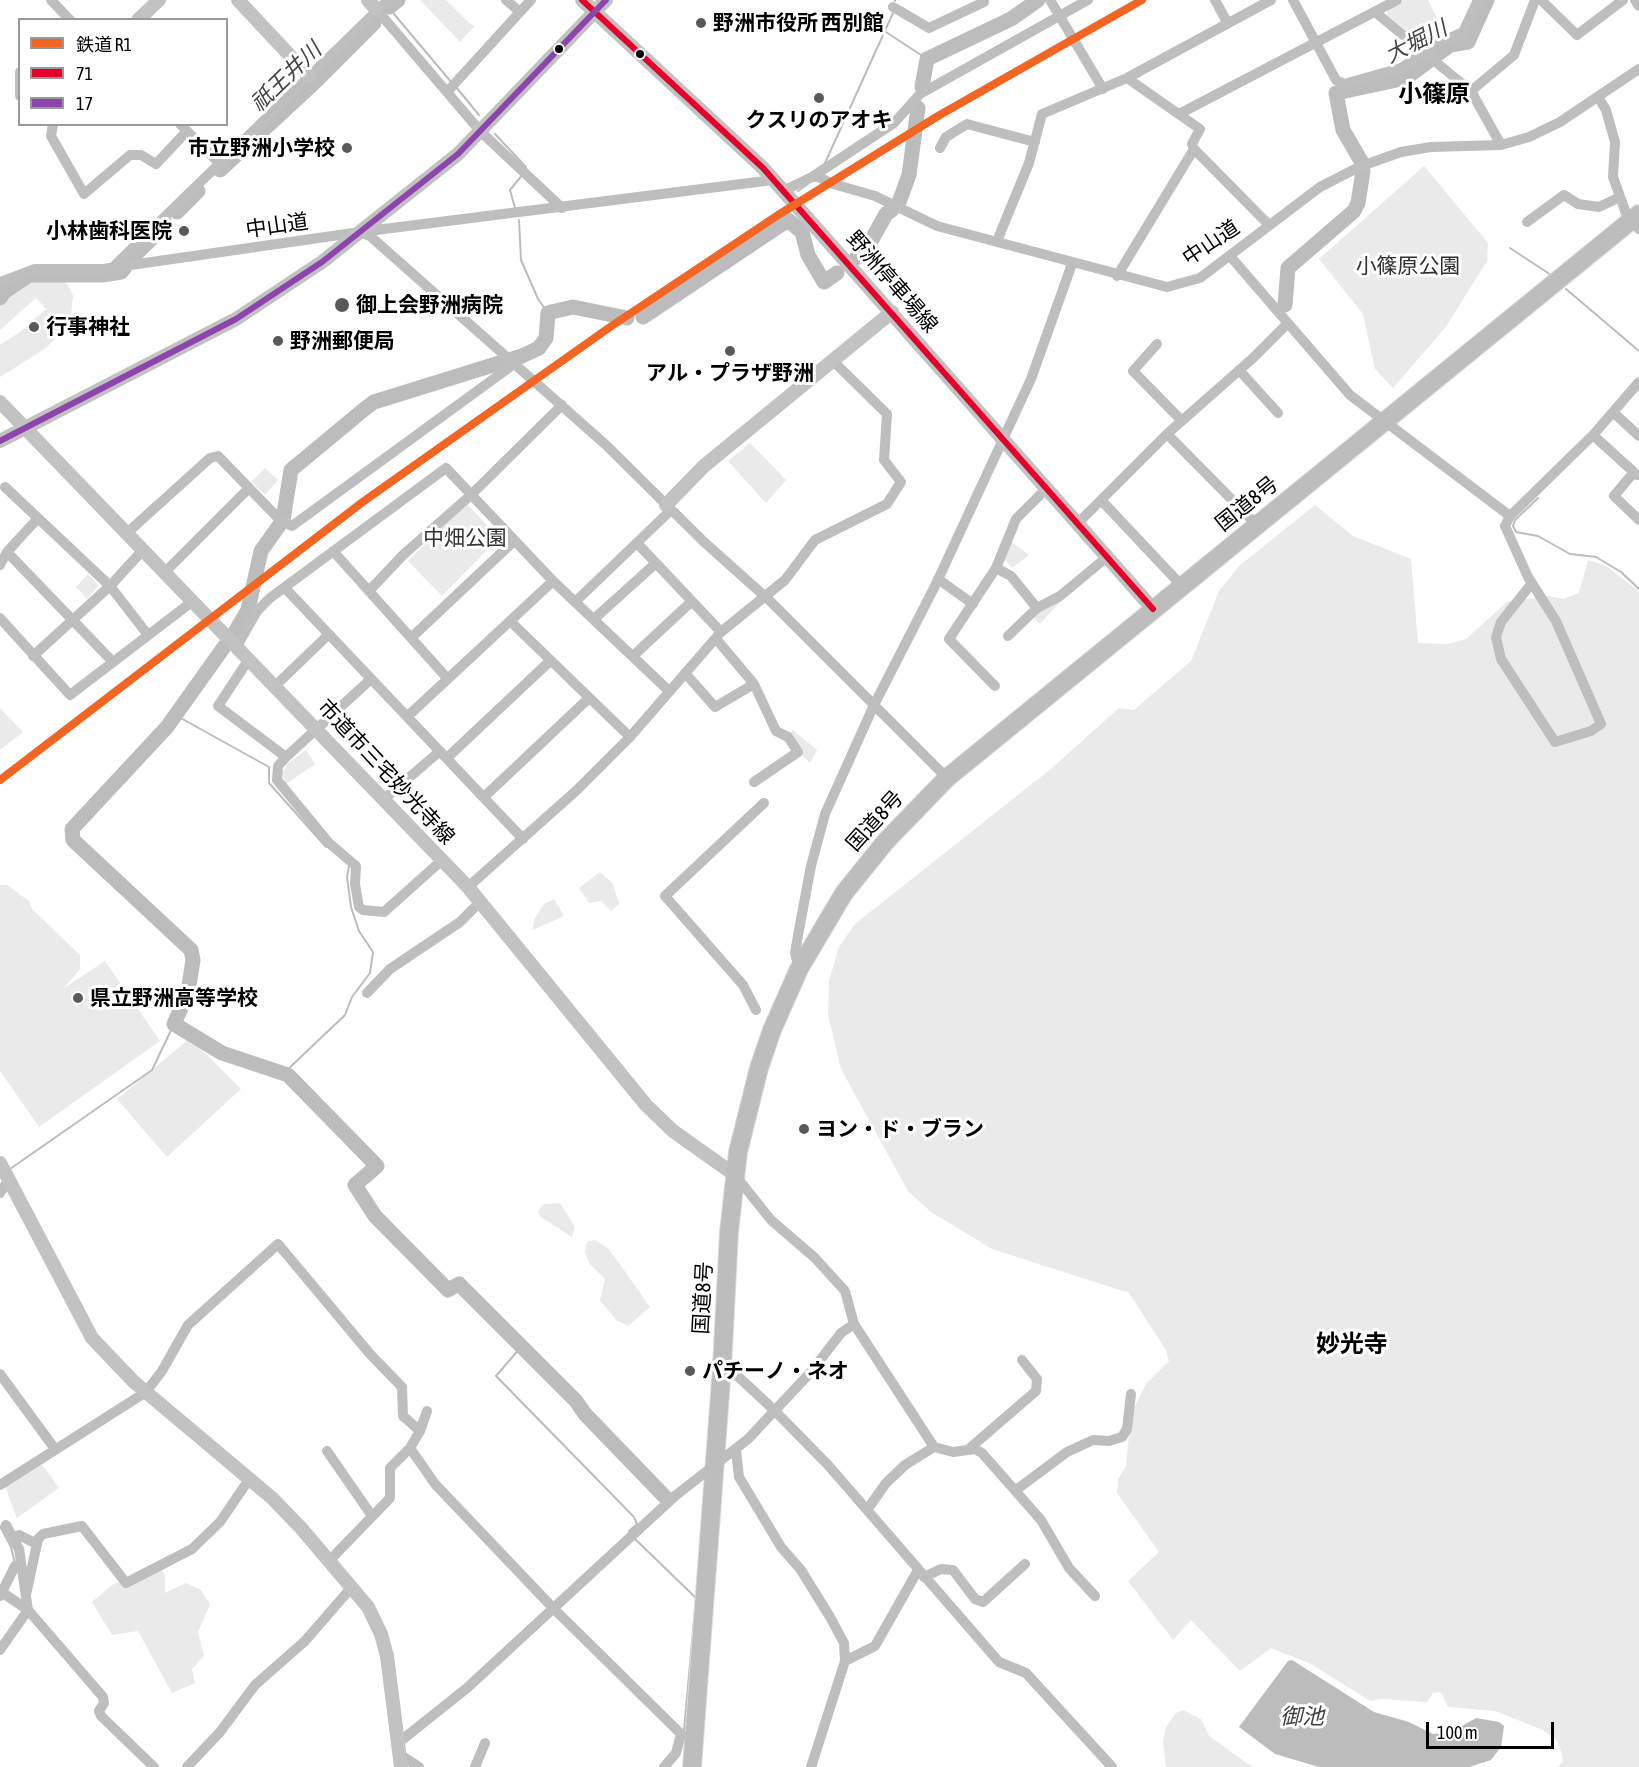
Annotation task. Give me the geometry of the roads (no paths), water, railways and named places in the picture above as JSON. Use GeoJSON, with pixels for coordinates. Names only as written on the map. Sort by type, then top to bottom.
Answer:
{"type":"FeatureCollection","features":[{"type":"Feature","properties":{"kind":"highway","name":"国道8号"},"geometry":{"type":"LineString","coordinates":[[692,1767],[735,1175],[759,1068],[799,969],[844,893],[864,867],[947,778],[1386,420],[1636,221]]}},
{"type":"Feature","properties":{"kind":"street"},"geometry":{"type":"LineString","coordinates":[[51,0],[69,18]]}},
{"type":"Feature","properties":{"kind":"street"},"geometry":{"type":"LineString","coordinates":[[140,18],[159,0]]}},
{"type":"Feature","properties":{"kind":"street"},"geometry":{"type":"LineString","coordinates":[[238,0],[309,76]]}},
{"type":"Feature","properties":{"kind":"street"},"geometry":{"type":"LineString","coordinates":[[114,266],[309,76],[372,5],[388,0]]}},
{"type":"Feature","properties":{"kind":"street"},"geometry":{"type":"LineString","coordinates":[[506,0],[520,12]]}},
{"type":"Feature","properties":{"kind":"street"},"geometry":{"type":"LineString","coordinates":[[451,87],[531,0]]}},
{"type":"Feature","properties":{"kind":"street","name":"野洲停車場線"},"geometry":{"type":"LineString","coordinates":[[582,0],[736,141],[778,185],[892,312],[1045,490],[1153,609]]}},
{"type":"Feature","properties":{"kind":"street"},"geometry":{"type":"LineString","coordinates":[[0,441],[23,427],[236,319],[322,262],[458,154],[606,0]]}},
{"type":"Feature","properties":{"kind":"street"},"geometry":{"type":"LineString","coordinates":[[1050,0],[1103,89]]}},
{"type":"Feature","properties":{"kind":"street"},"geometry":{"type":"LineString","coordinates":[[778,185],[812,177],[894,123],[920,94],[1088,0]]}},
{"type":"Feature","properties":{"kind":"street"},"geometry":{"type":"LineString","coordinates":[[1215,0],[1227,22]]}},
{"type":"Feature","properties":{"kind":"street"},"geometry":{"type":"LineString","coordinates":[[997,241],[1029,164],[1042,114],[1127,78],[1271,0]]}},
{"type":"Feature","properties":{"kind":"street"},"geometry":{"type":"LineString","coordinates":[[1293,0],[1336,80],[1344,84],[1401,68],[1430,56],[1462,32],[1478,0]]}},
{"type":"Feature","properties":{"kind":"street"},"geometry":{"type":"LineString","coordinates":[[1179,114],[1397,0]]}},
{"type":"Feature","properties":{"kind":"street"},"geometry":{"type":"LineString","coordinates":[[1470,91],[1514,56],[1535,0]]}},
{"type":"Feature","properties":{"kind":"street"},"geometry":{"type":"LineString","coordinates":[[1541,0],[1577,35],[1623,0]]}},
{"type":"Feature","properties":{"kind":"street"},"geometry":{"type":"LineString","coordinates":[[1635,0],[1639,6]]}},
{"type":"Feature","properties":{"kind":"street"},"geometry":{"type":"LineString","coordinates":[[893,7],[928,28],[984,1]]}},
{"type":"Feature","properties":{"kind":"street"},"geometry":{"type":"LineString","coordinates":[[372,5],[451,87],[481,132],[562,208]]}},
{"type":"Feature","properties":{"kind":"street"},"geometry":{"type":"LineString","coordinates":[[1375,12],[1470,91],[1501,145]]}},
{"type":"Feature","properties":{"kind":"street","name":"中山道"},"geometry":{"type":"LineString","coordinates":[[812,177],[862,191],[938,226],[1117,276],[1158,286],[1175,286],[1200,278],[1320,186],[1362,165],[1401,152],[1431,147],[1501,145],[1540,133],[1639,69]]}},
{"type":"Feature","properties":{"kind":"street"},"geometry":{"type":"LineString","coordinates":[[1127,78],[1200,129],[1192,144],[1194,148],[1269,225]]}},
{"type":"Feature","properties":{"kind":"street"},"geometry":{"type":"LineString","coordinates":[[1598,97],[1611,125],[1615,142],[1613,177],[1620,197],[1636,221]]}},
{"type":"Feature","properties":{"kind":"street"},"geometry":{"type":"LineString","coordinates":[[940,148],[946,137],[967,124],[1035,142]]}},
{"type":"Feature","properties":{"kind":"street"},"geometry":{"type":"LineString","coordinates":[[53,126],[51,136],[84,194],[130,155],[141,155],[156,164],[184,128],[219,163]]}},
{"type":"Feature","properties":{"kind":"street"},"geometry":{"type":"LineString","coordinates":[[1117,276],[1194,148]]}},
{"type":"Feature","properties":{"kind":"street","name":"中山道"},"geometry":{"type":"LineString","coordinates":[[0,282],[34,269],[103,269],[360,232],[778,185]]}},
{"type":"Feature","properties":{"kind":"street"},"geometry":{"type":"LineString","coordinates":[[1527,222],[1564,195],[1578,204],[1599,207],[1620,197]]}},
{"type":"Feature","properties":{"kind":"street"},"geometry":{"type":"LineString","coordinates":[[360,232],[370,236],[562,405],[764,596],[947,778]]}},
{"type":"Feature","properties":{"kind":"street"},"geometry":{"type":"LineString","coordinates":[[1230,255],[1350,395],[1510,516]]}},
{"type":"Feature","properties":{"kind":"street"},"geometry":{"type":"LineString","coordinates":[[799,969],[795,953],[818,834],[874,705],[938,579],[1031,379],[1072,264]]}},
{"type":"Feature","properties":{"kind":"street"},"geometry":{"type":"LineString","coordinates":[[575,602],[637,543],[704,466],[892,312]]}},
{"type":"Feature","properties":{"kind":"street"},"geometry":{"type":"LineString","coordinates":[[1077,524],[1167,434],[1288,323]]}},
{"type":"Feature","properties":{"kind":"street"},"geometry":{"type":"LineString","coordinates":[[1157,344],[1133,371],[1182,421]]}},
{"type":"Feature","properties":{"kind":"street"},"geometry":{"type":"LineString","coordinates":[[468,887],[577,790],[630,737],[719,636],[785,580],[815,540],[887,504],[901,482],[884,460],[887,414],[832,360]]}},
{"type":"Feature","properties":{"kind":"street"},"geometry":{"type":"LineString","coordinates":[[127,533],[210,459],[218,456],[282,521],[292,526],[514,364]]}},
{"type":"Feature","properties":{"kind":"street"},"geometry":{"type":"LineString","coordinates":[[1239,370],[1278,413]]}},
{"type":"Feature","properties":{"kind":"street"},"geometry":{"type":"LineString","coordinates":[[1532,583],[1501,622],[1496,637],[1501,659],[1555,742],[1591,731],[1601,724],[1556,621],[1532,583],[1505,526],[1510,516],[1593,435],[1639,382]]}},
{"type":"Feature","properties":{"kind":"street","name":"市道市三宅妙光寺線"},"geometry":{"type":"LineString","coordinates":[[0,402],[468,887],[646,1105],[673,1131],[735,1175]]}},
{"type":"Feature","properties":{"kind":"street"},"geometry":{"type":"LineString","coordinates":[[370,590],[403,555],[472,494],[562,405]]}},
{"type":"Feature","properties":{"kind":"street"},"geometry":{"type":"LineString","coordinates":[[1614,413],[1639,436]]}},
{"type":"Feature","properties":{"kind":"street"},"geometry":{"type":"LineString","coordinates":[[1167,434],[1257,525]]}},
{"type":"Feature","properties":{"kind":"street"},"geometry":{"type":"LineString","coordinates":[[1593,435],[1636,474],[1614,496],[1639,520]]}},
{"type":"Feature","properties":{"kind":"street"},"geometry":{"type":"LineString","coordinates":[[237,646],[257,611],[270,598],[446,468],[553,581],[669,691]]}},
{"type":"Feature","properties":{"kind":"street"},"geometry":{"type":"LineString","coordinates":[[5,487],[110,586],[148,635]]}},
{"type":"Feature","properties":{"kind":"street"},"geometry":{"type":"LineString","coordinates":[[165,572],[249,488]]}},
{"type":"Feature","properties":{"kind":"street"},"geometry":{"type":"LineString","coordinates":[[995,686],[949,639],[996,568],[1016,519],[1045,490]]}},
{"type":"Feature","properties":{"kind":"street"},"geometry":{"type":"LineString","coordinates":[[1101,500],[1182,586]]}},
{"type":"Feature","properties":{"kind":"street"},"geometry":{"type":"LineString","coordinates":[[0,565],[7,552],[38,518]]}},
{"type":"Feature","properties":{"kind":"street"},"geometry":{"type":"LineString","coordinates":[[412,637],[514,541]]}},
{"type":"Feature","properties":{"kind":"street"},"geometry":{"type":"LineString","coordinates":[[637,543],[719,636],[754,684],[776,731],[788,737],[798,752],[754,782]]}},
{"type":"Feature","properties":{"kind":"street"},"geometry":{"type":"LineString","coordinates":[[33,656],[110,586],[143,550]]}},
{"type":"Feature","properties":{"kind":"street"},"geometry":{"type":"LineString","coordinates":[[333,551],[447,678]]}},
{"type":"Feature","properties":{"kind":"street"},"geometry":{"type":"LineString","coordinates":[[7,552],[113,662]]}},
{"type":"Feature","properties":{"kind":"street"},"geometry":{"type":"LineString","coordinates":[[1008,636],[1037,608],[1059,596],[1107,557]]}},
{"type":"Feature","properties":{"kind":"street"},"geometry":{"type":"LineString","coordinates":[[594,619],[656,563]]}},
{"type":"Feature","properties":{"kind":"street"},"geometry":{"type":"LineString","coordinates":[[996,568],[1011,576],[1037,608]]}},
{"type":"Feature","properties":{"kind":"street"},"geometry":{"type":"LineString","coordinates":[[938,579],[973,604]]}},
{"type":"Feature","properties":{"kind":"street"},"geometry":{"type":"LineString","coordinates":[[409,716],[553,581]]}},
{"type":"Feature","properties":{"kind":"street"},"geometry":{"type":"LineString","coordinates":[[285,588],[523,838]]}},
{"type":"Feature","properties":{"kind":"street"},"geometry":{"type":"LineString","coordinates":[[0,618],[70,695],[193,601]]}},
{"type":"Feature","properties":{"kind":"street"},"geometry":{"type":"LineString","coordinates":[[633,656],[691,602]]}},
{"type":"Feature","properties":{"kind":"street"},"geometry":{"type":"LineString","coordinates":[[511,622],[588,699],[630,737]]}},
{"type":"Feature","properties":{"kind":"street"},"geometry":{"type":"LineString","coordinates":[[275,686],[329,634]]}},
{"type":"Feature","properties":{"kind":"street"},"geometry":{"type":"LineString","coordinates":[[249,659],[218,706],[286,757]]}},
{"type":"Feature","properties":{"kind":"street"},"geometry":{"type":"LineString","coordinates":[[383,800],[444,754],[549,661]]}},
{"type":"Feature","properties":{"kind":"street"},"geometry":{"type":"LineString","coordinates":[[685,673],[716,707],[754,684]]}},
{"type":"Feature","properties":{"kind":"street"},"geometry":{"type":"LineString","coordinates":[[371,680],[286,757],[278,766],[277,780],[329,843],[356,866],[355,884],[359,907],[384,912],[441,861]]}},
{"type":"Feature","properties":{"kind":"street"},"geometry":{"type":"LineString","coordinates":[[484,797],[588,699]]}},
{"type":"Feature","properties":{"kind":"street"},"geometry":{"type":"LineString","coordinates":[[756,1010],[743,985],[665,896],[764,803]]}},
{"type":"Feature","properties":{"kind":"street"},"geometry":{"type":"LineString","coordinates":[[367,993],[390,969],[460,922],[480,902]]}},
{"type":"Feature","properties":{"kind":"street"},"geometry":{"type":"LineString","coordinates":[[0,1163],[82,1322],[107,1355],[146,1392],[250,1478],[302,1528],[368,1607],[381,1634],[387,1656],[400,1755]]}},
{"type":"Feature","properties":{"kind":"street"},"geometry":{"type":"LineString","coordinates":[[735,1175],[771,1220],[815,1258],[845,1291],[854,1324],[934,1447],[953,1452],[970,1448],[1036,1391],[1037,1379],[1022,1360]]}},
{"type":"Feature","properties":{"kind":"street"},"geometry":{"type":"LineString","coordinates":[[0,1193],[9,1179]]}},
{"type":"Feature","properties":{"kind":"street"},"geometry":{"type":"LineString","coordinates":[[0,1485],[146,1392],[162,1371],[188,1324],[278,1244],[370,1354],[402,1387],[403,1416],[420,1431]]}},
{"type":"Feature","properties":{"kind":"street"},"geometry":{"type":"LineString","coordinates":[[400,1755],[467,1688],[671,1500],[715,1463],[736,1450],[810,1373],[841,1333],[854,1324]]}},
{"type":"Feature","properties":{"kind":"street"},"geometry":{"type":"LineString","coordinates":[[722,1367],[729,1368],[828,1465],[999,1662],[1026,1673],[1112,1767]]}},
{"type":"Feature","properties":{"kind":"street"},"geometry":{"type":"LineString","coordinates":[[0,1374],[55,1449]]}},
{"type":"Feature","properties":{"kind":"street"},"geometry":{"type":"LineString","coordinates":[[1016,1490],[1067,1452],[1093,1440],[1109,1441],[1122,1437],[1126,1429],[1131,1395]]}},
{"type":"Feature","properties":{"kind":"street"},"geometry":{"type":"LineString","coordinates":[[329,1561],[390,1498],[390,1468],[410,1448],[420,1431],[427,1411]]}},
{"type":"Feature","properties":{"kind":"street"},"geometry":{"type":"LineString","coordinates":[[867,1510],[886,1483],[905,1464],[934,1447]]}},
{"type":"Feature","properties":{"kind":"street"},"geometry":{"type":"LineString","coordinates":[[410,1448],[435,1484],[554,1609],[681,1734],[676,1753],[664,1767]]}},
{"type":"Feature","properties":{"kind":"street"},"geometry":{"type":"LineString","coordinates":[[970,1448],[982,1453],[1016,1490],[1041,1520],[1069,1568],[1095,1596]]}},
{"type":"Feature","properties":{"kind":"street"},"geometry":{"type":"LineString","coordinates":[[736,1450],[740,1477],[781,1547],[801,1570],[844,1643],[845,1661],[812,1767]]}},
{"type":"Feature","properties":{"kind":"street"},"geometry":{"type":"LineString","coordinates":[[327,1451],[372,1516]]}},
{"type":"Feature","properties":{"kind":"street"},"geometry":{"type":"LineString","coordinates":[[26,1595],[37,1544],[43,1534],[82,1526],[126,1583],[192,1549],[220,1522],[250,1478]]}},
{"type":"Feature","properties":{"kind":"street"},"geometry":{"type":"LineString","coordinates":[[6,1525],[19,1549],[28,1610],[84,1671],[103,1697],[104,1702],[99,1711],[101,1716],[154,1767]]}},
{"type":"Feature","properties":{"kind":"street"},"geometry":{"type":"LineString","coordinates":[[13,1538],[19,1535],[37,1544]]}},
{"type":"Feature","properties":{"kind":"street"},"geometry":{"type":"LineString","coordinates":[[0,1650],[28,1610],[1,1593],[15,1566],[21,1564]]}},
{"type":"Feature","properties":{"kind":"street"},"geometry":{"type":"LineString","coordinates":[[845,1661],[875,1646],[921,1573],[941,1569],[953,1570],[975,1599],[982,1602],[1025,1564]]}},
{"type":"Feature","properties":{"kind":"street"},"geometry":{"type":"LineString","coordinates":[[187,1767],[220,1731],[255,1685],[305,1641],[351,1588]]}},
{"type":"Feature","properties":{"kind":"street"},"geometry":{"type":"LineString","coordinates":[[476,1767],[485,1743]]}},
{"type":"Feature","properties":{"kind":"street"},"geometry":{"type":"LineString","coordinates":[[400,1755],[419,1767]]}},
{"type":"Feature","properties":{"kind":"water","name":"御池"},"geometry":{"type":"Polygon","coordinates":[[[1292,1660],[1374,1712],[1409,1722],[1433,1734],[1451,1732],[1476,1718],[1499,1722],[1504,1726],[1501,1747],[1491,1760],[1469,1767],[1319,1767],[1275,1754],[1239,1727],[1288,1661],[1292,1660]]]}},
{"type":"Feature","properties":{"kind":"waterway","name":"祇王井川"},"geometry":{"type":"LineString","coordinates":[[389,7],[398,0]]}},
{"type":"Feature","properties":{"kind":"waterway"},"geometry":{"type":"LineString","coordinates":[[922,87],[927,59],[1011,19],[1038,0]]}},
{"type":"Feature","properties":{"kind":"waterway","name":"大堀川"},"geometry":{"type":"LineString","coordinates":[[1285,305],[1288,268],[1354,211],[1358,203],[1363,171],[1361,161],[1343,130],[1336,93],[1406,78],[1450,45],[1468,42],[1487,0]]}},
{"type":"Feature","properties":{"kind":"waterway"},"geometry":{"type":"LineString","coordinates":[[391,5],[394,14],[452,83]]}},
{"type":"Feature","properties":{"kind":"waterway"},"geometry":{"type":"LineString","coordinates":[[825,163],[893,13]]}},
{"type":"Feature","properties":{"kind":"waterway","name":"祇王井川"},"geometry":{"type":"LineString","coordinates":[[220,170],[314,83],[374,23]]}},
{"type":"Feature","properties":{"kind":"waterway"},"geometry":{"type":"LineString","coordinates":[[886,32],[927,59]]}},
{"type":"Feature","properties":{"kind":"waterway"},"geometry":{"type":"LineString","coordinates":[[456,87],[479,115]]}},
{"type":"Feature","properties":{"kind":"waterway"},"geometry":{"type":"LineString","coordinates":[[898,205],[909,175],[918,108]]}},
{"type":"Feature","properties":{"kind":"waterway"},"geometry":{"type":"LineString","coordinates":[[495,134],[526,167]]}},
{"type":"Feature","properties":{"kind":"waterway"},"geometry":{"type":"LineString","coordinates":[[515,208],[510,190],[523,174]]}},
{"type":"Feature","properties":{"kind":"waterway"},"geometry":{"type":"LineString","coordinates":[[798,191],[808,184]]}},
{"type":"Feature","properties":{"kind":"waterway","name":"祇王井川"},"geometry":{"type":"LineString","coordinates":[[177,212],[198,191]]}},
{"type":"Feature","properties":{"kind":"waterway"},"geometry":{"type":"LineString","coordinates":[[856,258],[871,241],[886,214],[892,210]]}},
{"type":"Feature","properties":{"kind":"waterway"},"geometry":{"type":"LineString","coordinates":[[788,220],[789,216]]}},
{"type":"Feature","properties":{"kind":"waterway"},"geometry":{"type":"LineString","coordinates":[[519,220],[521,260],[538,299],[548,313]]}},
{"type":"Feature","properties":{"kind":"waterway"},"geometry":{"type":"LineString","coordinates":[[643,317],[788,220],[802,232],[808,255],[824,282],[837,273]]}},
{"type":"Feature","properties":{"kind":"waterway","name":"祇王井川"},"geometry":{"type":"LineString","coordinates":[[129,261],[166,224]]}},
{"type":"Feature","properties":{"kind":"waterway"},"geometry":{"type":"LineString","coordinates":[[1510,248],[1551,275]]}},
{"type":"Feature","properties":{"kind":"waterway","name":"祇王井川"},"geometry":{"type":"LineString","coordinates":[[0,298],[4,292],[29,275],[102,275],[121,272],[124,269]]}},
{"type":"Feature","properties":{"kind":"waterway"},"geometry":{"type":"LineString","coordinates":[[1566,289],[1639,351]]}},
{"type":"Feature","properties":{"kind":"waterway"},"geometry":{"type":"LineString","coordinates":[[235,632],[248,610],[261,551],[283,520],[291,470],[367,407],[374,402],[522,356],[539,348],[546,338],[548,313],[573,307],[627,318]]}},
{"type":"Feature","properties":{"kind":"waterway"},"geometry":{"type":"LineString","coordinates":[[1538,498],[1515,520],[1513,526],[1516,532],[1538,536],[1570,554],[1596,557],[1621,572],[1639,589]]}},
{"type":"Feature","properties":{"kind":"waterway"},"geometry":{"type":"LineString","coordinates":[[224,647],[167,727],[72,829],[73,840],[191,950],[193,960],[188,992],[174,1024],[222,1053],[288,1075],[377,1166],[355,1185],[375,1216],[448,1290],[459,1284],[576,1401],[585,1414],[666,1498]]}},
{"type":"Feature","properties":{"kind":"waterway"},"geometry":{"type":"LineString","coordinates":[[177,716],[269,767],[269,783],[326,847]]}},
{"type":"Feature","properties":{"kind":"waterway"},"geometry":{"type":"LineString","coordinates":[[285,1072],[345,1015],[352,997],[370,973],[373,952],[359,931],[351,907],[347,877],[349,866]]}},
{"type":"Feature","properties":{"kind":"waterway"},"geometry":{"type":"LineString","coordinates":[[10,1169],[152,1070],[174,1024]]}},
{"type":"Feature","properties":{"kind":"waterway"},"geometry":{"type":"LineString","coordinates":[[521,1347],[496,1376],[634,1517],[637,1524],[629,1531],[630,1533]]}},
{"type":"Feature","properties":{"kind":"waterway"},"geometry":{"type":"LineString","coordinates":[[0,1526],[11,1547],[15,1564]]}},
{"type":"Feature","properties":{"kind":"waterway"},"geometry":{"type":"LineString","coordinates":[[634,1538],[696,1598],[684,1730]]}},
{"type":"Feature","properties":{"kind":"rail line","name":"R1"},"geometry":{"type":"LineString","coordinates":[[0,780],[364,501],[610,327],[778,215],[938,116],[1142,0]]}},
{"type":"Feature","properties":{"kind":"place","name":"野洲市役所 西別館"},"geometry":{"type":"Point","coordinates":[701,23]}},
{"type":"Feature","properties":{"kind":"place","name":"クスリのアオキ"},"geometry":{"type":"Point","coordinates":[819,98]}},
{"type":"Feature","properties":{"kind":"place","name":"市立野洲小学校"},"geometry":{"type":"Point","coordinates":[347,148]}},
{"type":"Feature","properties":{"kind":"place","name":"小林歯科医院"},"geometry":{"type":"Point","coordinates":[184,231]}},
{"type":"Feature","properties":{"kind":"place","name":"御上会野洲病院"},"geometry":{"type":"Point","coordinates":[342,305]}},
{"type":"Feature","properties":{"kind":"place","name":"行事神社"},"geometry":{"type":"Point","coordinates":[34,327]}},
{"type":"Feature","properties":{"kind":"place","name":"野洲郵便局"},"geometry":{"type":"Point","coordinates":[278,341]}},
{"type":"Feature","properties":{"kind":"place","name":"アル・プラザ野洲"},"geometry":{"type":"Point","coordinates":[730,351]}},
{"type":"Feature","properties":{"kind":"place","name":"県立野洲高等学校"},"geometry":{"type":"Point","coordinates":[78,998]}},
{"type":"Feature","properties":{"kind":"place","name":"ヨン・ド・ブラン"},"geometry":{"type":"Point","coordinates":[804,1129]}},
{"type":"Feature","properties":{"kind":"place","name":"パチーノ・ネオ"},"geometry":{"type":"Point","coordinates":[690,1371]}},
{"type":"Feature","properties":{"kind":"district","name":"小篠原"},"geometry":{"type":"Point","coordinates":[1434,94]}},
{"type":"Feature","properties":{"kind":"district","name":"妙光寺"},"geometry":{"type":"Point","coordinates":[1352,1344]}},
{"type":"Feature","properties":{"kind":"park label","name":"小篠原公園"},"geometry":{"type":"Point","coordinates":[1408,266]}},
{"type":"Feature","properties":{"kind":"park label","name":"中畑公園"},"geometry":{"type":"Point","coordinates":[465,538]}}]}
